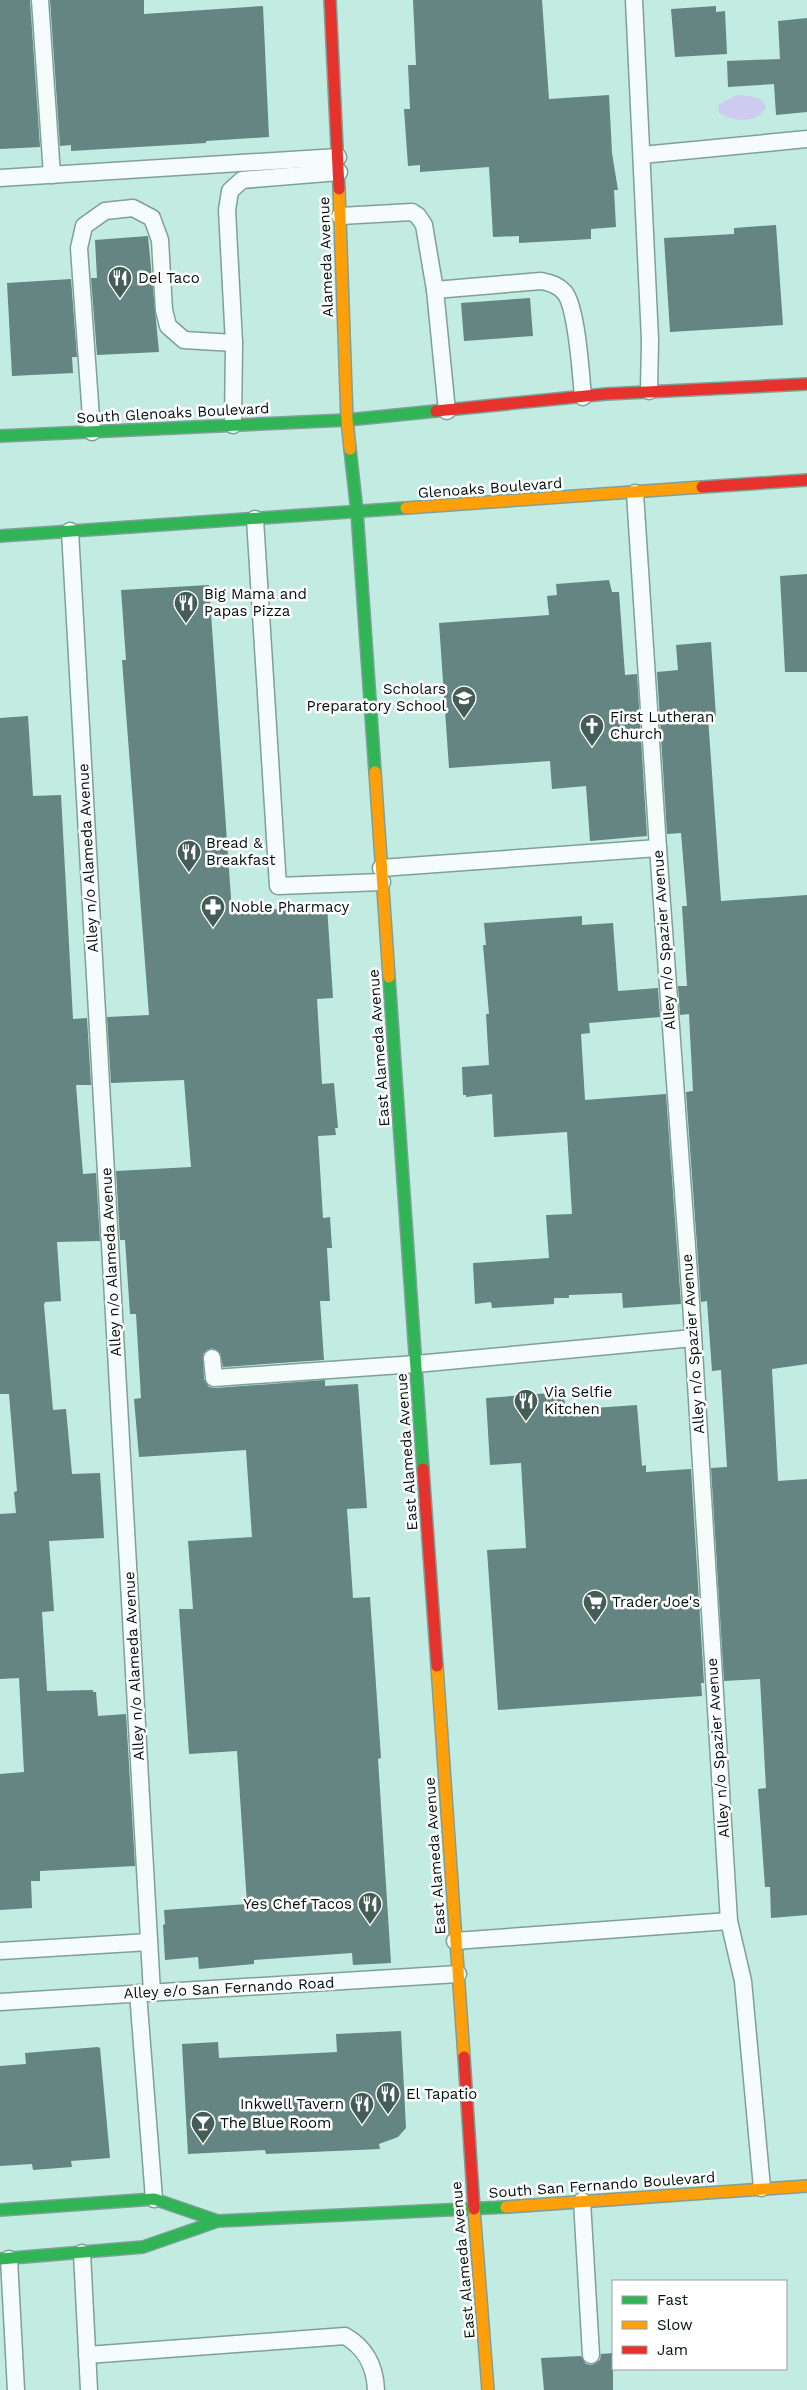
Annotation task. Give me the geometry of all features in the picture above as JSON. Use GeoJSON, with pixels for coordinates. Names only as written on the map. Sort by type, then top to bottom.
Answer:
{"type":"FeatureCollection","features":[{"type":"Feature","properties":{"kind":"main road","name":"Alameda Avenue"},"geometry":{"type":"LineString","coordinates":[[330,0],[347,420],[357,512]]}},
{"type":"Feature","properties":{"kind":"main road"},"geometry":{"type":"LineString","coordinates":[[347,420],[649,391],[807,384]]}},
{"type":"Feature","properties":{"kind":"main road","name":"South Glenoaks Boulevard"},"geometry":{"type":"LineString","coordinates":[[0,436],[347,420]]}},
{"type":"Feature","properties":{"kind":"main road","name":"Glenoaks Boulevard"},"geometry":{"type":"LineString","coordinates":[[70,531],[807,480]]}},
{"type":"Feature","properties":{"kind":"main road","name":"East Alameda Avenue"},"geometry":{"type":"LineString","coordinates":[[357,512],[488,2390]]}},
{"type":"Feature","properties":{"kind":"main road"},"geometry":{"type":"LineString","coordinates":[[0,536],[70,531]]}},
{"type":"Feature","properties":{"kind":"main road","name":"South San Fernando Boulevard"},"geometry":{"type":"LineString","coordinates":[[4,2259],[143,2247],[218,2222],[474,2209],[807,2186]]}},
{"type":"Feature","properties":{"kind":"main road","name":"South San Fernando Boulevard"},"geometry":{"type":"LineString","coordinates":[[0,2210],[154,2199],[218,2222]]}},
{"type":"Feature","properties":{"kind":"lane"},"geometry":{"type":"LineString","coordinates":[[40,0],[57,175]]}},
{"type":"Feature","properties":{"kind":"lane"},"geometry":{"type":"LineString","coordinates":[[634,0],[650,340],[649,391]]}},
{"type":"Feature","properties":{"kind":"lane"},"geometry":{"type":"LineString","coordinates":[[642,155],[807,139]]}},
{"type":"Feature","properties":{"kind":"lane"},"geometry":{"type":"LineString","coordinates":[[0,178],[338,165]]}},
{"type":"Feature","properties":{"kind":"lane"},"geometry":{"type":"LineString","coordinates":[[233,426],[234,343],[227,210],[230,191],[242,180],[338,165]]}},
{"type":"Feature","properties":{"kind":"lane"},"geometry":{"type":"LineString","coordinates":[[92,432],[79,248],[84,226],[105,211],[133,208],[152,218],[160,240],[164,310],[168,326],[184,340],[234,343]]}},
{"type":"Feature","properties":{"kind":"lane"},"geometry":{"type":"LineString","coordinates":[[340,216],[412,212],[418,216],[424,225],[435,290],[447,410]]}},
{"type":"Feature","properties":{"kind":"lane"},"geometry":{"type":"LineString","coordinates":[[435,290],[541,281],[554,284],[565,294],[571,309],[584,397]]}},
{"type":"Feature","properties":{"kind":"lane","name":"Alley n/o Spazier Avenue"},"geometry":{"type":"LineString","coordinates":[[635,493],[658,848],[694,1338],[729,1920],[743,1981],[762,2188]]}},
{"type":"Feature","properties":{"kind":"lane"},"geometry":{"type":"LineString","coordinates":[[255,519],[278,886],[658,848]]}},
{"type":"Feature","properties":{"kind":"lane","name":"Alley n/o Alameda Avenue"},"geometry":{"type":"LineString","coordinates":[[70,531],[149,1942],[145,1993],[154,2199]]}},
{"type":"Feature","properties":{"kind":"lane"},"geometry":{"type":"LineString","coordinates":[[212,1358],[214,1378],[416,1364],[694,1338]]}},
{"type":"Feature","properties":{"kind":"lane"},"geometry":{"type":"LineString","coordinates":[[456,1941],[729,1920]]}},
{"type":"Feature","properties":{"kind":"lane"},"geometry":{"type":"LineString","coordinates":[[0,1951],[149,1942]]}},
{"type":"Feature","properties":{"kind":"lane","name":"Alley e/o San Fernando Road"},"geometry":{"type":"LineString","coordinates":[[0,2002],[458,1974]]}},
{"type":"Feature","properties":{"kind":"lane"},"geometry":{"type":"LineString","coordinates":[[582,2201],[591,2355]]}},
{"type":"Feature","properties":{"kind":"lane"},"geometry":{"type":"LineString","coordinates":[[82,2252],[89,2390]]}},
{"type":"Feature","properties":{"kind":"lane"},"geometry":{"type":"LineString","coordinates":[[4,2259],[7,2350],[16,2390]]}},
{"type":"Feature","properties":{"kind":"lane"},"geometry":{"type":"LineString","coordinates":[[87,2355],[345,2336],[353,2340],[368,2358],[375,2376],[376,2390]]}},
{"type":"Feature","properties":{"kind":"water"},"geometry":{"type":"Polygon","coordinates":[[[737,95],[758,98],[766,107],[762,113],[745,120],[738,120],[719,113],[718,105],[737,95]]]}},
{"type":"Feature","properties":{"kind":"building"},"geometry":{"type":"Polygon","coordinates":[[[0,0],[30,0],[40,147],[0,149],[0,0]]]}},
{"type":"Feature","properties":{"kind":"building"},"geometry":{"type":"Polygon","coordinates":[[[50,0],[144,0],[144,14],[263,6],[269,137],[206,141],[206,143],[71,151],[71,145],[60,146],[50,0]]]}},
{"type":"Feature","properties":{"kind":"building"},"geometry":{"type":"Polygon","coordinates":[[[413,0],[542,0],[549,99],[609,95],[612,153],[618,190],[614,190],[616,227],[591,229],[591,239],[519,243],[519,236],[493,237],[489,167],[420,172],[420,165],[408,166],[404,109],[410,109],[408,65],[416,65],[413,0]]]}},
{"type":"Feature","properties":{"kind":"building"},"geometry":{"type":"Polygon","coordinates":[[[716,6],[716,12],[725,11],[727,54],[675,57],[671,9],[716,6]]]}},
{"type":"Feature","properties":{"kind":"building"},"geometry":{"type":"Polygon","coordinates":[[[807,18],[807,112],[776,115],[774,84],[728,87],[727,61],[780,59],[778,21],[807,18]]]}},
{"type":"Feature","properties":{"kind":"building"},"geometry":{"type":"Polygon","coordinates":[[[776,225],[783,325],[670,332],[664,238],[734,234],[734,228],[776,225]]]}},
{"type":"Feature","properties":{"kind":"building"},"geometry":{"type":"Polygon","coordinates":[[[148,236],[159,352],[97,355],[91,278],[97,278],[95,240],[148,236]]]}},
{"type":"Feature","properties":{"kind":"building"},"geometry":{"type":"Polygon","coordinates":[[[71,279],[77,357],[72,357],[73,373],[12,376],[7,283],[71,279]]]}},
{"type":"Feature","properties":{"kind":"building"},"geometry":{"type":"Polygon","coordinates":[[[530,298],[533,336],[464,341],[461,303],[530,298]]]}},
{"type":"Feature","properties":{"kind":"building"},"geometry":{"type":"Polygon","coordinates":[[[807,574],[807,672],[785,672],[780,576],[807,574]]]}},
{"type":"Feature","properties":{"kind":"building"},"geometry":{"type":"Polygon","coordinates":[[[609,580],[612,592],[619,592],[625,675],[637,674],[647,836],[590,841],[586,786],[552,789],[550,761],[449,768],[439,623],[549,615],[547,596],[557,595],[556,584],[609,580]]]}},
{"type":"Feature","properties":{"kind":"building"},"geometry":{"type":"Polygon","coordinates":[[[209,585],[232,912],[327,906],[333,998],[317,999],[322,1084],[334,1083],[338,1128],[335,1128],[336,1135],[318,1136],[323,1218],[330,1217],[332,1248],[327,1248],[330,1301],[320,1301],[324,1360],[223,1367],[220,1353],[211,1348],[203,1354],[204,1379],[209,1387],[215,1388],[325,1380],[325,1386],[358,1384],[367,1508],[347,1509],[353,1598],[370,1597],[381,1758],[378,1759],[391,1963],[353,1965],[352,1953],[254,1960],[254,1964],[199,1969],[198,1957],[165,1960],[164,1910],[247,1904],[237,1751],[189,1754],[179,1609],[193,1609],[188,1541],[252,1537],[246,1450],[139,1457],[134,1399],[141,1398],[136,1314],[130,1314],[125,1240],[120,1240],[116,1171],[191,1167],[184,1080],[111,1083],[107,1017],[149,1015],[122,660],[126,660],[121,590],[209,585]]]}},
{"type":"Feature","properties":{"kind":"building"},"geometry":{"type":"Polygon","coordinates":[[[711,642],[716,717],[708,717],[721,901],[807,895],[807,1364],[772,1369],[778,1481],[807,1479],[807,1915],[771,1918],[770,1887],[765,1887],[758,1789],[766,1788],[760,1679],[724,1681],[711,1468],[727,1467],[721,1370],[712,1371],[707,1301],[701,1302],[686,1092],[693,1091],[689,1014],[680,1015],[678,986],[687,986],[682,906],[687,906],[681,833],[667,834],[657,672],[678,670],[676,645],[711,642]]]}},
{"type":"Feature","properties":{"kind":"building"},"geometry":{"type":"Polygon","coordinates":[[[28,716],[33,796],[61,795],[73,1019],[87,1018],[91,1085],[76,1085],[83,1174],[96,1173],[100,1241],[57,1242],[61,1301],[45,1302],[44,1305],[53,1410],[66,1409],[72,1474],[100,1473],[104,1538],[49,1541],[54,1611],[42,1612],[47,1691],[93,1690],[93,1692],[96,1692],[98,1716],[126,1714],[135,1866],[40,1871],[40,1881],[31,1881],[32,1908],[0,1910],[0,1774],[24,1772],[19,1678],[0,1679],[0,1514],[16,1513],[14,1492],[17,1491],[9,1394],[0,1394],[0,718],[28,716]]]}},
{"type":"Feature","properties":{"kind":"building"},"geometry":{"type":"Polygon","coordinates":[[[582,916],[582,925],[613,923],[618,991],[658,988],[660,1017],[589,1023],[590,1033],[581,1034],[585,1100],[666,1094],[681,1304],[623,1308],[622,1293],[569,1295],[569,1298],[554,1298],[554,1304],[492,1308],[491,1302],[475,1304],[473,1263],[549,1258],[546,1215],[572,1214],[567,1132],[494,1137],[492,1094],[466,1097],[466,1095],[463,1095],[462,1067],[489,1065],[486,1014],[489,1014],[483,945],[486,945],[484,923],[582,916]]]}},
{"type":"Feature","properties":{"kind":"building"},"geometry":{"type":"Polygon","coordinates":[[[564,1392],[565,1410],[637,1405],[642,1466],[646,1465],[646,1472],[691,1469],[704,1683],[701,1683],[702,1696],[498,1710],[487,1550],[526,1548],[521,1463],[490,1465],[486,1398],[564,1392]]]}},
{"type":"Feature","properties":{"kind":"building"},"geometry":{"type":"Polygon","coordinates":[[[401,2031],[406,2128],[398,2137],[379,2144],[380,2149],[266,2154],[265,2150],[188,2154],[182,2044],[218,2042],[219,2058],[337,2052],[336,2034],[401,2031]]]}},
{"type":"Feature","properties":{"kind":"building"},"geometry":{"type":"Polygon","coordinates":[[[100,2048],[110,2158],[71,2161],[72,2167],[33,2170],[32,2164],[0,2166],[0,2066],[26,2064],[25,2053],[100,2048]]]}},
{"type":"Feature","properties":{"kind":"building"},"geometry":{"type":"Polygon","coordinates":[[[612,2353],[613,2390],[544,2390],[541,2358],[581,2356],[586,2364],[592,2365],[600,2360],[601,2354],[612,2353]]]}},
{"type":"Feature","properties":{"kind":"traffic: fast"},"geometry":{"type":"LineString","coordinates":[[0,436],[347,420],[436,411]]}},
{"type":"Feature","properties":{"kind":"traffic: fast"},"geometry":{"type":"LineString","coordinates":[[350,449],[357,512],[375,772]]}},
{"type":"Feature","properties":{"kind":"traffic: fast"},"geometry":{"type":"LineString","coordinates":[[0,536],[406,508]]}},
{"type":"Feature","properties":{"kind":"traffic: fast"},"geometry":{"type":"LineString","coordinates":[[389,977],[423,1469]]}},
{"type":"Feature","properties":{"kind":"traffic: fast"},"geometry":{"type":"LineString","coordinates":[[0,2210],[154,2199],[218,2221]]}},
{"type":"Feature","properties":{"kind":"traffic: fast"},"geometry":{"type":"LineString","coordinates":[[0,2259],[143,2247],[218,2221],[506,2207]]}},
{"type":"Feature","properties":{"kind":"traffic: slow"},"geometry":{"type":"LineString","coordinates":[[339,189],[347,420],[350,449]]}},
{"type":"Feature","properties":{"kind":"traffic: slow"},"geometry":{"type":"LineString","coordinates":[[406,508],[702,487]]}},
{"type":"Feature","properties":{"kind":"traffic: slow"},"geometry":{"type":"LineString","coordinates":[[375,772],[389,977]]}},
{"type":"Feature","properties":{"kind":"traffic: slow"},"geometry":{"type":"LineString","coordinates":[[437,1666],[464,2057]]}},
{"type":"Feature","properties":{"kind":"traffic: slow"},"geometry":{"type":"LineString","coordinates":[[506,2207],[807,2186]]}},
{"type":"Feature","properties":{"kind":"traffic: slow"},"geometry":{"type":"LineString","coordinates":[[474,2209],[488,2390]]}},
{"type":"Feature","properties":{"kind":"traffic: jam"},"geometry":{"type":"LineString","coordinates":[[330,0],[339,189]]}},
{"type":"Feature","properties":{"kind":"traffic: jam"},"geometry":{"type":"LineString","coordinates":[[436,411],[606,394],[807,384]]}},
{"type":"Feature","properties":{"kind":"traffic: jam"},"geometry":{"type":"LineString","coordinates":[[702,487],[807,480]]}},
{"type":"Feature","properties":{"kind":"traffic: jam"},"geometry":{"type":"LineString","coordinates":[[423,1469],[437,1666]]}},
{"type":"Feature","properties":{"kind":"traffic: jam"},"geometry":{"type":"LineString","coordinates":[[464,2057],[474,2209]]}},
{"type":"Feature","properties":{"kind":"place","name":"Del Taco"},"geometry":{"type":"Point","coordinates":[120,299]}},
{"type":"Feature","properties":{"kind":"place","name":"Big Mama and Papas Pizza"},"geometry":{"type":"Point","coordinates":[186,624]}},
{"type":"Feature","properties":{"kind":"place","name":"Scholars Preparatory School"},"geometry":{"type":"Point","coordinates":[464,719]}},
{"type":"Feature","properties":{"kind":"place","name":"First Lutheran Church"},"geometry":{"type":"Point","coordinates":[592,747]}},
{"type":"Feature","properties":{"kind":"place","name":"Bread & Breakfast"},"geometry":{"type":"Point","coordinates":[189,873]}},
{"type":"Feature","properties":{"kind":"place","name":"Noble Pharmacy"},"geometry":{"type":"Point","coordinates":[213,928]}},
{"type":"Feature","properties":{"kind":"place","name":"Via Selfie Kitchen"},"geometry":{"type":"Point","coordinates":[526,1422]}},
{"type":"Feature","properties":{"kind":"place","name":"Trader Joe's"},"geometry":{"type":"Point","coordinates":[595,1623]}},
{"type":"Feature","properties":{"kind":"place","name":"Yes Chef Tacos"},"geometry":{"type":"Point","coordinates":[370,1925]}},
{"type":"Feature","properties":{"kind":"place","name":"El Tapatio"},"geometry":{"type":"Point","coordinates":[388,2115]}},
{"type":"Feature","properties":{"kind":"place","name":"Inkwell Tavern"},"geometry":{"type":"Point","coordinates":[362,2125]}},
{"type":"Feature","properties":{"kind":"place","name":"The Blue Room"},"geometry":{"type":"Point","coordinates":[203,2144]}}]}
